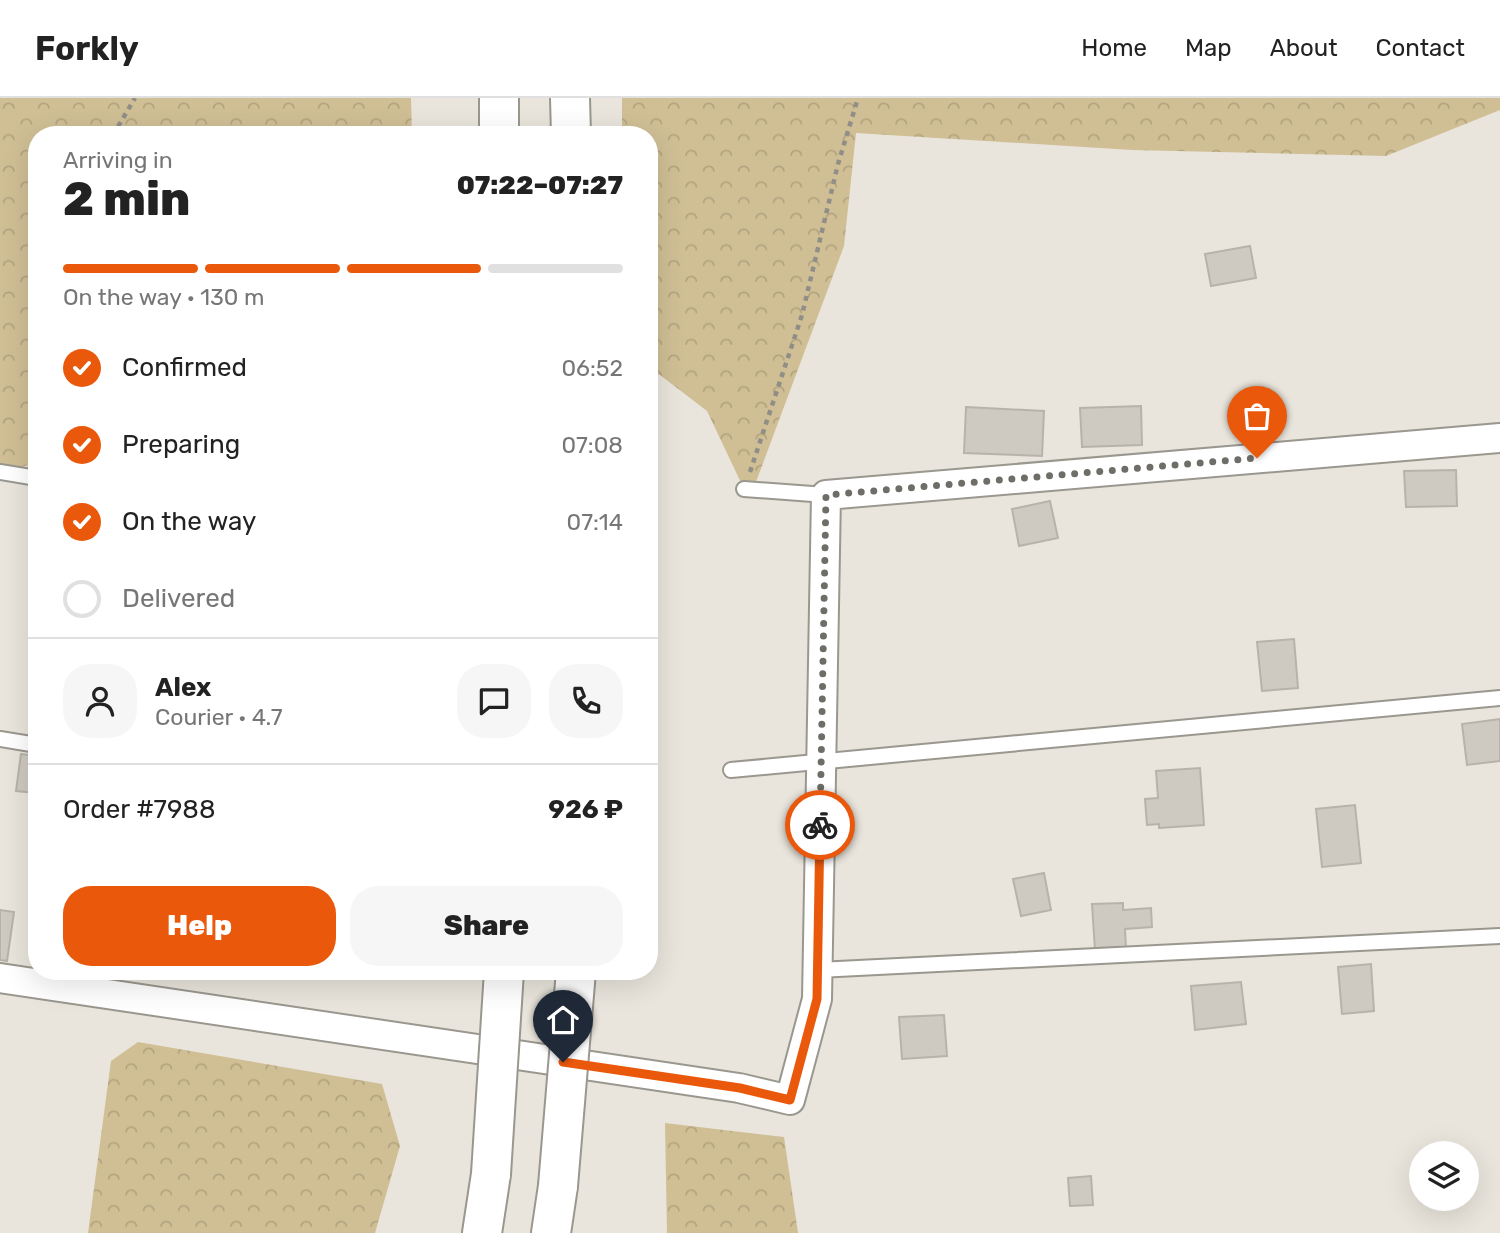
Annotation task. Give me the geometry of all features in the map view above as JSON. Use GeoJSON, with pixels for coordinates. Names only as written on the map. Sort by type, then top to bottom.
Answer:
{"type":"FeatureCollection","features":[{"type":"Feature","properties":{"kind":"main road"},"geometry":{"type":"LineString","coordinates":[[499,98],[499,126]]}},
{"type":"Feature","properties":{"kind":"main road"},"geometry":{"type":"LineString","coordinates":[[570,98],[571,126]]}},
{"type":"Feature","properties":{"kind":"main road"},"geometry":{"type":"LineString","coordinates":[[482,1233],[491,1174],[503,980]]}},
{"type":"Feature","properties":{"kind":"main road"},"geometry":{"type":"LineString","coordinates":[[551,1233],[558,1186],[575,980]]}},
{"type":"Feature","properties":{"kind":"street"},"geometry":{"type":"LineString","coordinates":[[0,978],[740,1088],[790,1100],[817,999],[826,495],[1500,438]]}},
{"type":"Feature","properties":{"kind":"lane"},"geometry":{"type":"LineString","coordinates":[[0,472],[28,477]]}},
{"type":"Feature","properties":{"kind":"lane"},"geometry":{"type":"LineString","coordinates":[[744,489],[826,495]]}},
{"type":"Feature","properties":{"kind":"lane"},"geometry":{"type":"LineString","coordinates":[[731,771],[1500,698]]}},
{"type":"Feature","properties":{"kind":"lane"},"geometry":{"type":"LineString","coordinates":[[0,739],[28,744]]}},
{"type":"Feature","properties":{"kind":"lane"},"geometry":{"type":"LineString","coordinates":[[818,970],[1500,936]]}},
{"type":"Feature","properties":{"kind":"path"},"geometry":{"type":"LineString","coordinates":[[118,126],[135,98]]}},
{"type":"Feature","properties":{"kind":"path"},"geometry":{"type":"LineString","coordinates":[[744,489],[802,315],[838,164],[858,98]]}},
{"type":"Feature","properties":{"kind":"green space"},"geometry":{"type":"Polygon","coordinates":[[[0,98],[411,98],[412,126],[28,126],[28,465],[17,468],[0,464],[0,98]]]}},
{"type":"Feature","properties":{"kind":"green space"},"geometry":{"type":"Polygon","coordinates":[[[622,98],[1500,98],[1500,110],[1386,156],[1132,150],[856,133],[844,246],[753,490],[744,489],[707,411],[658,375],[658,126],[622,126],[622,98]]]}},
{"type":"Feature","properties":{"kind":"green space"},"geometry":{"type":"Polygon","coordinates":[[[138,1042],[382,1084],[400,1146],[375,1233],[88,1233],[111,1061],[138,1042]]]}},
{"type":"Feature","properties":{"kind":"green space"},"geometry":{"type":"Polygon","coordinates":[[[665,1123],[784,1137],[798,1233],[667,1233],[665,1123]]]}},
{"type":"Feature","properties":{"kind":"building"},"geometry":{"type":"Polygon","coordinates":[[[1250,246],[1256,278],[1211,286],[1205,254],[1250,246]]]}},
{"type":"Feature","properties":{"kind":"building"},"geometry":{"type":"Polygon","coordinates":[[[1141,406],[1142,445],[1082,447],[1080,408],[1141,406]]]}},
{"type":"Feature","properties":{"kind":"building"},"geometry":{"type":"Polygon","coordinates":[[[966,407],[1044,411],[1042,456],[964,453],[966,407]]]}},
{"type":"Feature","properties":{"kind":"building"},"geometry":{"type":"Polygon","coordinates":[[[1456,470],[1457,506],[1406,507],[1404,471],[1456,470]]]}},
{"type":"Feature","properties":{"kind":"building"},"geometry":{"type":"Polygon","coordinates":[[[1050,501],[1058,538],[1019,546],[1012,509],[1050,501]]]}},
{"type":"Feature","properties":{"kind":"building"},"geometry":{"type":"Polygon","coordinates":[[[1294,639],[1298,688],[1262,691],[1257,642],[1294,639]]]}},
{"type":"Feature","properties":{"kind":"building"},"geometry":{"type":"Polygon","coordinates":[[[1500,719],[1500,761],[1467,765],[1462,724],[1500,719]]]}},
{"type":"Feature","properties":{"kind":"building"},"geometry":{"type":"Polygon","coordinates":[[[21,754],[28,755],[28,792],[16,791],[21,754]]]}},
{"type":"Feature","properties":{"kind":"building"},"geometry":{"type":"Polygon","coordinates":[[[1200,768],[1204,825],[1159,828],[1159,824],[1147,825],[1145,799],[1158,798],[1156,771],[1200,768]]]}},
{"type":"Feature","properties":{"kind":"building"},"geometry":{"type":"Polygon","coordinates":[[[1355,805],[1361,863],[1322,867],[1316,809],[1355,805]]]}},
{"type":"Feature","properties":{"kind":"building"},"geometry":{"type":"Polygon","coordinates":[[[1044,873],[1051,910],[1021,916],[1013,879],[1044,873]]]}},
{"type":"Feature","properties":{"kind":"building"},"geometry":{"type":"Polygon","coordinates":[[[1123,903],[1123,910],[1151,908],[1152,927],[1125,929],[1126,949],[1095,950],[1092,904],[1123,903]]]}},
{"type":"Feature","properties":{"kind":"building"},"geometry":{"type":"Polygon","coordinates":[[[0,910],[14,912],[7,961],[0,960],[0,910]]]}},
{"type":"Feature","properties":{"kind":"building"},"geometry":{"type":"Polygon","coordinates":[[[1371,964],[1374,1011],[1342,1014],[1338,967],[1371,964]]]}},
{"type":"Feature","properties":{"kind":"building"},"geometry":{"type":"Polygon","coordinates":[[[1241,982],[1246,1024],[1195,1030],[1191,986],[1241,982]]]}},
{"type":"Feature","properties":{"kind":"building"},"geometry":{"type":"Polygon","coordinates":[[[944,1015],[947,1056],[902,1059],[899,1017],[944,1015]]]}},
{"type":"Feature","properties":{"kind":"building"},"geometry":{"type":"Polygon","coordinates":[[[1091,1176],[1093,1205],[1070,1206],[1068,1178],[1091,1176]]]}},
{"type":"Feature","properties":{"kind":"way so far"},"geometry":{"type":"LineString","coordinates":[[820,825],[826,495],[1257,458]]}},
{"type":"Feature","properties":{"kind":"route"},"geometry":{"type":"LineString","coordinates":[[563,1062],[740,1088],[790,1100],[817,999],[820,825]]}}]}
